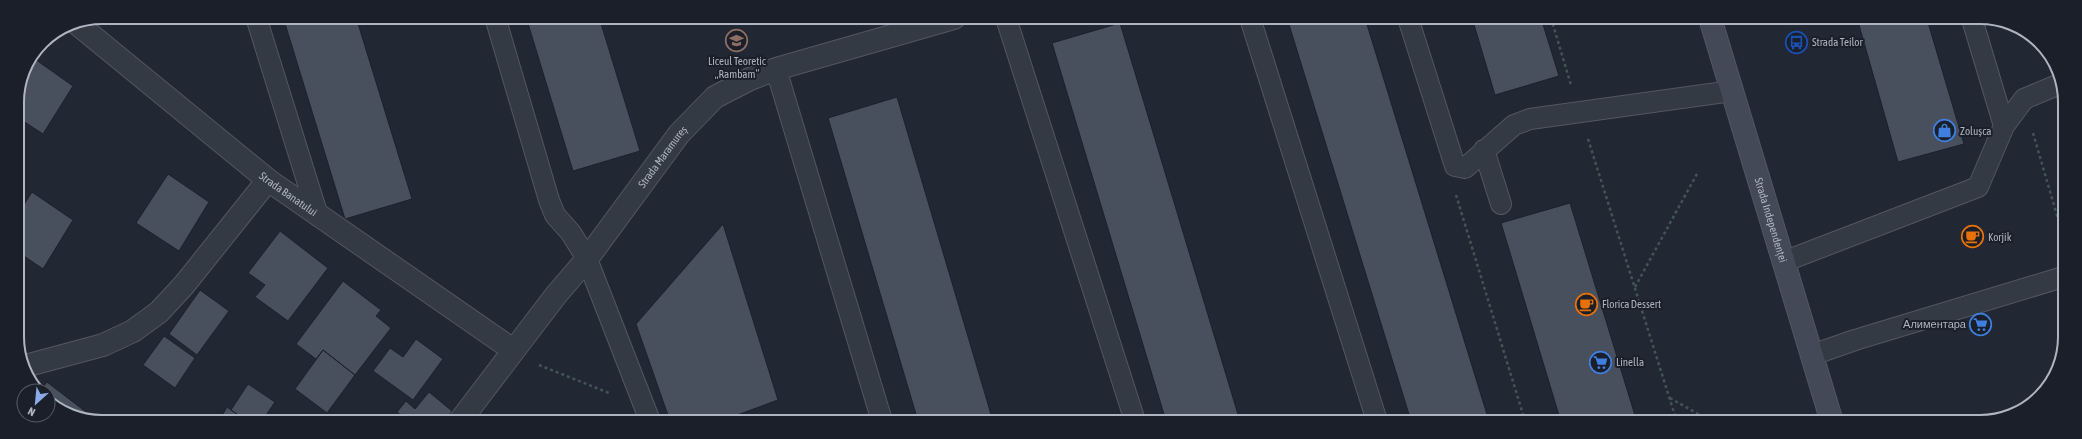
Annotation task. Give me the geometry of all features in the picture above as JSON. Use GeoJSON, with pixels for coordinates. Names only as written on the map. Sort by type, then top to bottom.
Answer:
{"type":"FeatureCollection","features":[{"type":"Feature","properties":{"kind":"main road","name":"Strada Independenței"},"geometry":{"type":"LineString","coordinates":[[1712,24],[1830,415]]}},
{"type":"Feature","properties":{"kind":"street","name":"Strada Maramureș"},"geometry":{"type":"LineString","coordinates":[[465,415],[556,295],[587,259],[679,134],[696,115],[715,98],[750,79],[776,69],[933,24]]}},
{"type":"Feature","properties":{"kind":"street","name":"Strada Banatului"},"geometry":{"type":"LineString","coordinates":[[81,27],[268,180],[512,352]]}},
{"type":"Feature","properties":{"kind":"street"},"geometry":{"type":"LineString","coordinates":[[29,365],[103,345],[133,331],[159,312],[184,286],[268,180]]}},
{"type":"Feature","properties":{"kind":"lane"},"geometry":{"type":"LineString","coordinates":[[258,24],[318,216]]}},
{"type":"Feature","properties":{"kind":"lane"},"geometry":{"type":"LineString","coordinates":[[497,24],[555,216],[571,233],[587,259],[647,414]]}},
{"type":"Feature","properties":{"kind":"lane"},"geometry":{"type":"LineString","coordinates":[[1008,24],[1132,415]]}},
{"type":"Feature","properties":{"kind":"lane"},"geometry":{"type":"LineString","coordinates":[[1252,24],[1375,415]]}},
{"type":"Feature","properties":{"kind":"lane"},"geometry":{"type":"LineString","coordinates":[[1410,24],[1455,166],[1465,168],[1514,125],[1530,119],[1732,91]]}},
{"type":"Feature","properties":{"kind":"lane"},"geometry":{"type":"LineString","coordinates":[[1973,24],[2004,126]]}},
{"type":"Feature","properties":{"kind":"lane"},"geometry":{"type":"LineString","coordinates":[[776,69],[880,415]]}},
{"type":"Feature","properties":{"kind":"lane"},"geometry":{"type":"LineString","coordinates":[[1783,262],[1828,247],[1978,187],[2004,126],[2024,99],[2056,86]]}},
{"type":"Feature","properties":{"kind":"lane"},"geometry":{"type":"LineString","coordinates":[[1484,150],[1501,204]]}},
{"type":"Feature","properties":{"kind":"lane"},"geometry":{"type":"LineString","coordinates":[[1812,355],[1855,340],[2058,279]]}},
{"type":"Feature","properties":{"kind":"path"},"geometry":{"type":"LineString","coordinates":[[1552,24],[1675,415]]}},
{"type":"Feature","properties":{"kind":"path"},"geometry":{"type":"LineString","coordinates":[[2024,99],[2058,218]]}},
{"type":"Feature","properties":{"kind":"path"},"geometry":{"type":"LineString","coordinates":[[1455,166],[1456,196],[1523,415]]}},
{"type":"Feature","properties":{"kind":"path"},"geometry":{"type":"LineString","coordinates":[[1635,287],[1698,172]]}},
{"type":"Feature","properties":{"kind":"path"},"geometry":{"type":"LineString","coordinates":[[512,352],[647,414]]}},
{"type":"Feature","properties":{"kind":"path"},"geometry":{"type":"LineString","coordinates":[[1670,398],[1700,415]]}},
{"type":"Feature","properties":{"kind":"building"},"geometry":{"type":"Polygon","coordinates":[[[285,24],[358,24],[412,199],[345,219],[285,24]]]}},
{"type":"Feature","properties":{"kind":"building"},"geometry":{"type":"Polygon","coordinates":[[[528,24],[601,24],[640,151],[573,171],[528,24]]]}},
{"type":"Feature","properties":{"kind":"building"},"geometry":{"type":"Polygon","coordinates":[[[1120,24],[1238,415],[1164,415],[1052,43],[1120,24]]]}},
{"type":"Feature","properties":{"kind":"building"},"geometry":{"type":"Polygon","coordinates":[[[1289,24],[1367,24],[1487,415],[1409,415],[1289,24]]]}},
{"type":"Feature","properties":{"kind":"building"},"geometry":{"type":"Polygon","coordinates":[[[1474,24],[1543,24],[1559,76],[1495,95],[1474,24]]]}},
{"type":"Feature","properties":{"kind":"building"},"geometry":{"type":"Polygon","coordinates":[[[1859,24],[1928,24],[1964,144],[1898,162],[1859,24]]]}},
{"type":"Feature","properties":{"kind":"building"},"geometry":{"type":"Polygon","coordinates":[[[36,60],[73,86],[43,134],[24,122],[24,97],[30,72],[36,60]]]}},
{"type":"Feature","properties":{"kind":"building"},"geometry":{"type":"Polygon","coordinates":[[[897,97],[991,415],[916,415],[828,118],[897,97]]]}},
{"type":"Feature","properties":{"kind":"building"},"geometry":{"type":"Polygon","coordinates":[[[168,174],[209,202],[179,251],[136,223],[168,174]]]}},
{"type":"Feature","properties":{"kind":"building"},"geometry":{"type":"Polygon","coordinates":[[[32,192],[73,220],[43,269],[24,256],[24,205],[32,192]]]}},
{"type":"Feature","properties":{"kind":"building"},"geometry":{"type":"Polygon","coordinates":[[[1570,203],[1635,415],[1559,415],[1501,223],[1570,203]]]}},
{"type":"Feature","properties":{"kind":"building"},"geometry":{"type":"Polygon","coordinates":[[[723,224],[778,400],[737,415],[668,415],[636,324],[723,224]]]}},
{"type":"Feature","properties":{"kind":"building"},"geometry":{"type":"Polygon","coordinates":[[[280,231],[328,268],[288,321],[255,297],[265,285],[248,273],[280,231]]]}},
{"type":"Feature","properties":{"kind":"building"},"geometry":{"type":"Polygon","coordinates":[[[343,281],[381,310],[376,316],[391,328],[355,375],[323,350],[316,359],[296,344],[343,281]]]}},
{"type":"Feature","properties":{"kind":"building"},"geometry":{"type":"Polygon","coordinates":[[[200,290],[229,311],[197,355],[169,334],[200,290]]]}},
{"type":"Feature","properties":{"kind":"building"},"geometry":{"type":"Polygon","coordinates":[[[164,336],[195,358],[175,388],[143,365],[164,336]]]}},
{"type":"Feature","properties":{"kind":"building"},"geometry":{"type":"Polygon","coordinates":[[[416,339],[443,359],[413,400],[373,371],[390,348],[403,357],[416,339]]]}},
{"type":"Feature","properties":{"kind":"building"},"geometry":{"type":"Polygon","coordinates":[[[323,350],[355,375],[327,413],[295,389],[323,350]]]}},
{"type":"Feature","properties":{"kind":"building"},"geometry":{"type":"Polygon","coordinates":[[[248,384],[275,402],[266,415],[238,415],[231,410],[248,384]]]}},
{"type":"Feature","properties":{"kind":"building"},"geometry":{"type":"Polygon","coordinates":[[[56,389],[88,413],[77,411],[56,400],[56,389]]]}},
{"type":"Feature","properties":{"kind":"building"},"geometry":{"type":"Polygon","coordinates":[[[429,392],[452,411],[449,415],[401,415],[397,412],[406,401],[415,409],[429,392]]]}},
{"type":"Feature","properties":{"kind":"building"},"geometry":{"type":"Polygon","coordinates":[[[227,407],[238,415],[222,415],[227,407]]]}},
{"type":"Feature","properties":{"kind":"place","name":"Liceul Teoretic „Rambam“"},"geometry":{"type":"Point","coordinates":[737,41]}},
{"type":"Feature","properties":{"kind":"place","name":"Strada Teilor"},"geometry":{"type":"Point","coordinates":[1797,42]}},
{"type":"Feature","properties":{"kind":"place","name":"Zolușca"},"geometry":{"type":"Point","coordinates":[1944,131]}},
{"type":"Feature","properties":{"kind":"place","name":"Korjik"},"geometry":{"type":"Point","coordinates":[1972,237]}},
{"type":"Feature","properties":{"kind":"place","name":"Florica Dessert"},"geometry":{"type":"Point","coordinates":[1586,304]}},
{"type":"Feature","properties":{"kind":"place","name":"Алиментара"},"geometry":{"type":"Point","coordinates":[1981,324]}},
{"type":"Feature","properties":{"kind":"place","name":"Linella"},"geometry":{"type":"Point","coordinates":[1600,362]}}]}
